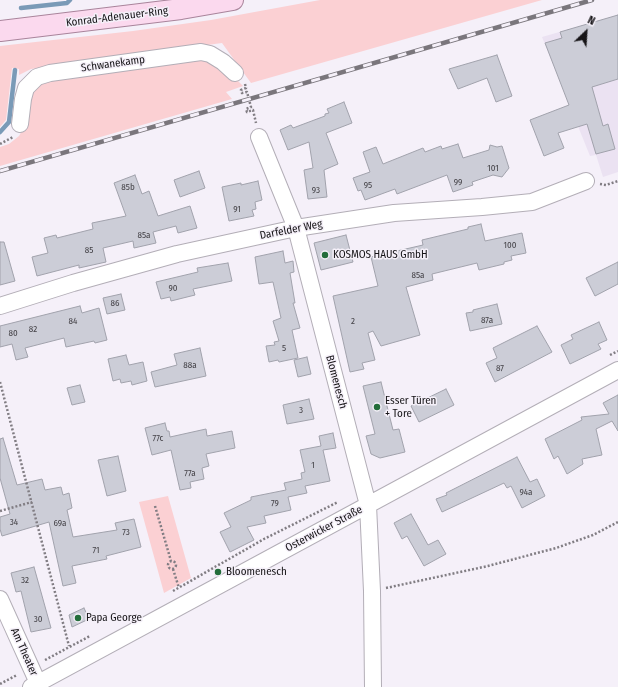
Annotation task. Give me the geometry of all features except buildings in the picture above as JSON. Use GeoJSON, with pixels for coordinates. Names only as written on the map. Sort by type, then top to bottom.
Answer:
{"type":"FeatureCollection","features":[{"type":"Feature","properties":{"kind":"main road","name":"Konrad-Adenauer-Ring"},"geometry":{"type":"LineString","coordinates":[[0,31],[181,9],[233,0]]}},
{"type":"Feature","properties":{"kind":"street","name":"Schwanekamp"},"geometry":{"type":"LineString","coordinates":[[20,124],[26,88],[37,77],[50,73],[201,52],[210,54],[223,62],[235,73]]}},
{"type":"Feature","properties":{"kind":"street","name":"Blomenesch"},"geometry":{"type":"LineString","coordinates":[[260,137],[296,228],[368,506],[372,591],[373,687]]}},
{"type":"Feature","properties":{"kind":"street","name":"Darfelder Weg"},"geometry":{"type":"LineString","coordinates":[[0,306],[73,283],[177,254],[296,228],[394,213],[532,202],[586,181]]}},
{"type":"Feature","properties":{"kind":"street","name":"Osterwicker Straße"},"geometry":{"type":"LineString","coordinates":[[34,685],[618,370]]}},
{"type":"Feature","properties":{"kind":"street","name":"Am Theater"},"geometry":{"type":"LineString","coordinates":[[0,599],[30,662],[34,685]]}},
{"type":"Feature","properties":{"kind":"path"},"geometry":{"type":"LineString","coordinates":[[249,99],[251,107],[246,109],[247,112],[253,110],[260,137]]}},
{"type":"Feature","properties":{"kind":"path"},"geometry":{"type":"LineString","coordinates":[[0,382],[75,663]]}},
{"type":"Feature","properties":{"kind":"path"},"geometry":{"type":"LineString","coordinates":[[0,511],[32,502]]}},
{"type":"Feature","properties":{"kind":"path"},"geometry":{"type":"LineString","coordinates":[[155,506],[171,561],[168,565],[169,568],[173,569],[179,588]]}},
{"type":"Feature","properties":{"kind":"path"},"geometry":{"type":"LineString","coordinates":[[372,591],[488,566],[556,548],[593,535],[618,522]]}},
{"type":"Feature","properties":{"kind":"path"},"geometry":{"type":"LineString","coordinates":[[171,561],[174,561],[176,564],[173,569]]}},
{"type":"Feature","properties":{"kind":"shaded area"},"geometry":{"type":"Polygon","coordinates":[[[320,0],[542,0],[251,83],[222,43],[31,69],[19,75],[19,69],[12,68],[6,120],[0,127],[0,46],[133,31],[211,20],[320,0]]]}},
{"type":"Feature","properties":{"kind":"shaded area"},"geometry":{"type":"Polygon","coordinates":[[[618,15],[618,172],[603,177],[596,155],[590,156],[542,37],[618,15]]]}},
{"type":"Feature","properties":{"kind":"shaded area"},"geometry":{"type":"Polygon","coordinates":[[[198,57],[225,68],[243,86],[226,92],[232,99],[0,166],[0,147],[9,144],[19,136],[25,125],[30,92],[40,82],[198,57]]]}},
{"type":"Feature","properties":{"kind":"shaded area"},"geometry":{"type":"Polygon","coordinates":[[[168,496],[191,578],[164,593],[139,502],[168,496]]]}},
{"type":"Feature","properties":{"kind":"waterway"},"geometry":{"type":"LineString","coordinates":[[21,8],[67,3],[70,0]]}},
{"type":"Feature","properties":{"kind":"waterway"},"geometry":{"type":"LineString","coordinates":[[0,132],[9,122],[15,70]]}},
{"type":"Feature","properties":{"kind":"railway"},"geometry":{"type":"LineString","coordinates":[[0,171],[592,0]]}},
{"type":"Feature","properties":{"kind":"place","name":"KOSMOS HAUS GmbH"},"geometry":{"type":"Point","coordinates":[325,255]}},
{"type":"Feature","properties":{"kind":"place","name":"Esser Türen + Tore"},"geometry":{"type":"Point","coordinates":[377,407]}},
{"type":"Feature","properties":{"kind":"place","name":"Bloomenesch"},"geometry":{"type":"Point","coordinates":[218,572]}},
{"type":"Feature","properties":{"kind":"place","name":"Papa George"},"geometry":{"type":"Point","coordinates":[78,618]}}]}
